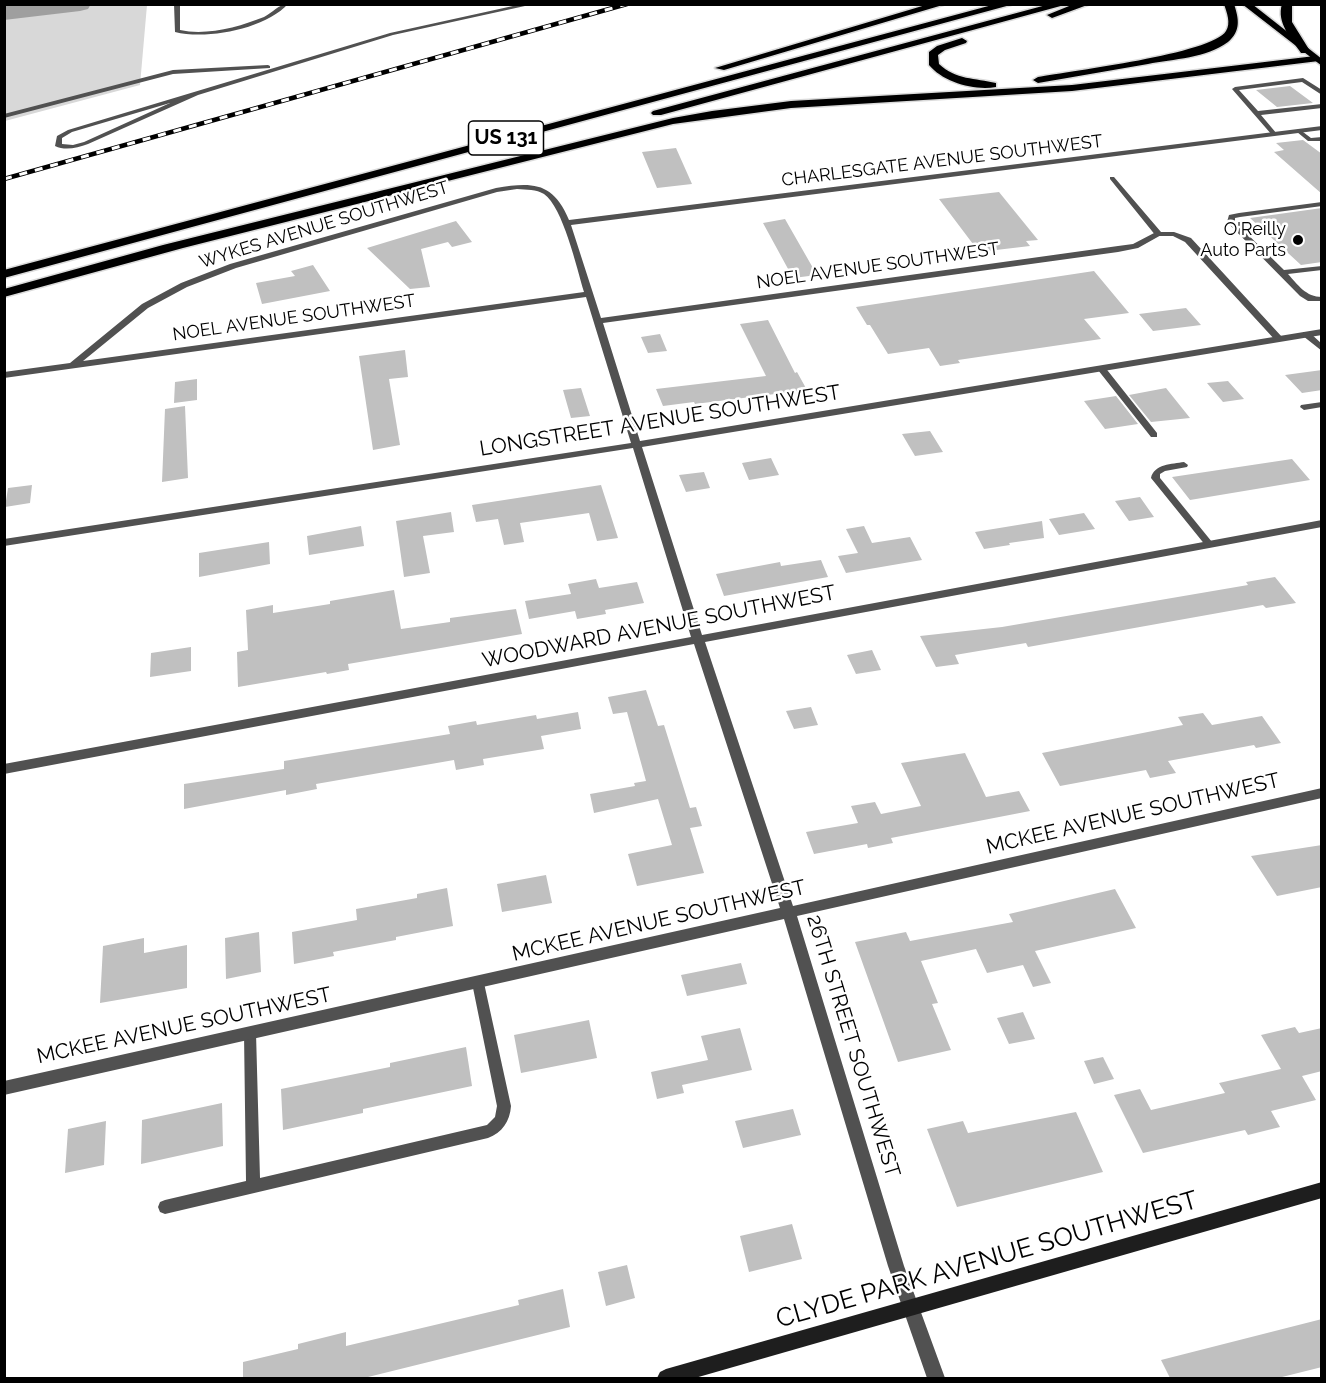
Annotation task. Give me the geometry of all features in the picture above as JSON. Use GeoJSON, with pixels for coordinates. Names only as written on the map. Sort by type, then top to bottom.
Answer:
{"type":"FeatureCollection","features":[{"type":"Feature","properties":{"kind":"highway"},"geometry":{"type":"LineString","coordinates":[[709,71],[941,4]]}},
{"type":"Feature","properties":{"kind":"highway","name":"US 131"},"geometry":{"type":"LineString","coordinates":[[4,274],[1009,4]]}},
{"type":"Feature","properties":{"kind":"highway","name":"US 131"},"geometry":{"type":"LineString","coordinates":[[4,293],[824,67],[1063,4]]}},
{"type":"Feature","properties":{"kind":"highway"},"geometry":{"type":"LineString","coordinates":[[1085,4],[947,45],[933,54],[932,61],[941,72],[954,79],[998,85],[1185,54],[1218,44],[1230,34],[1235,25],[1235,19],[1229,4]]}},
{"type":"Feature","properties":{"kind":"highway"},"geometry":{"type":"LineString","coordinates":[[1287,4],[1284,14],[1286,20],[1315,58]]}},
{"type":"Feature","properties":{"kind":"highway"},"geometry":{"type":"LineString","coordinates":[[167,248],[673,121],[719,112],[1074,87],[1315,58]]}},
{"type":"Feature","properties":{"kind":"highway"},"geometry":{"type":"LineString","coordinates":[[100,248],[263,195],[594,103]]}},
{"type":"Feature","properties":{"kind":"main road"},"geometry":{"type":"LineString","coordinates":[[1246,4],[1315,58]]}},
{"type":"Feature","properties":{"kind":"main road","name":"CLYDE PARK AVENUE SOUTHWEST"},"geometry":{"type":"LineString","coordinates":[[666,1378],[1320,1193]]}},
{"type":"Feature","properties":{"kind":"street","name":"CHARLESGATE AVENUE SOUTHWEST"},"geometry":{"type":"LineString","coordinates":[[566,223],[1322,128]]}},
{"type":"Feature","properties":{"kind":"street","name":"WYKES AVENUE SOUTHWEST"},"geometry":{"type":"LineString","coordinates":[[73,365],[145,306],[184,285],[224,269],[496,190],[526,185],[538,187]]}},
{"type":"Feature","properties":{"kind":"street","name":"26TH STREET SOUTHWEST"},"geometry":{"type":"LineString","coordinates":[[538,187],[544,189],[555,199],[566,223],[635,445],[789,914],[896,1266],[936,1378]]}},
{"type":"Feature","properties":{"kind":"street","name":"NOEL AVENUE SOUTHWEST"},"geometry":{"type":"LineString","coordinates":[[598,321],[1118,249],[1135,246],[1159,234]]}},
{"type":"Feature","properties":{"kind":"street","name":"NOEL AVENUE SOUTHWEST"},"geometry":{"type":"LineString","coordinates":[[4,375],[588,294]]}},
{"type":"Feature","properties":{"kind":"street","name":"LONGSTREET AVENUE SOUTHWEST"},"geometry":{"type":"LineString","coordinates":[[4,543],[635,445],[1322,332]]}},
{"type":"Feature","properties":{"kind":"street","name":"WOODWARD AVENUE SOUTHWEST"},"geometry":{"type":"LineString","coordinates":[[4,769],[1322,523]]}},
{"type":"Feature","properties":{"kind":"street","name":"MCKEE AVENUE SOUTHWEST"},"geometry":{"type":"LineString","coordinates":[[4,1088],[1322,793]]}},
{"type":"Feature","properties":{"kind":"lane"},"geometry":{"type":"LineString","coordinates":[[177,4],[177,31],[188,33],[248,24],[273,16],[286,4]]}},
{"type":"Feature","properties":{"kind":"lane"},"geometry":{"type":"LineString","coordinates":[[195,94],[87,143],[73,147],[58,146],[59,137],[70,131],[392,34],[532,4]]}},
{"type":"Feature","properties":{"kind":"lane"},"geometry":{"type":"LineString","coordinates":[[4,116],[173,72],[293,65]]}},
{"type":"Feature","properties":{"kind":"lane"},"geometry":{"type":"LineString","coordinates":[[1274,134],[1235,89],[1303,80],[1322,93]]}},
{"type":"Feature","properties":{"kind":"lane"},"geometry":{"type":"LineString","coordinates":[[1257,113],[1322,106]]}},
{"type":"Feature","properties":{"kind":"lane"},"geometry":{"type":"LineString","coordinates":[[1299,131],[1310,140],[1322,139]]}},
{"type":"Feature","properties":{"kind":"lane"},"geometry":{"type":"LineString","coordinates":[[1112,178],[1159,234],[1174,234],[1188,240],[1279,339]]}},
{"type":"Feature","properties":{"kind":"lane"},"geometry":{"type":"LineString","coordinates":[[1322,204],[1232,217],[1231,222],[1303,294],[1311,298],[1322,298]]}},
{"type":"Feature","properties":{"kind":"lane"},"geometry":{"type":"LineString","coordinates":[[1281,273],[1322,268]]}},
{"type":"Feature","properties":{"kind":"lane"},"geometry":{"type":"LineString","coordinates":[[1306,334],[1322,350]]}},
{"type":"Feature","properties":{"kind":"lane"},"geometry":{"type":"LineString","coordinates":[[1101,368],[1154,435]]}},
{"type":"Feature","properties":{"kind":"lane"},"geometry":{"type":"LineString","coordinates":[[1304,407],[1322,404]]}},
{"type":"Feature","properties":{"kind":"lane"},"geometry":{"type":"LineString","coordinates":[[1184,465],[1162,469],[1156,473],[1155,478],[1209,544]]}},
{"type":"Feature","properties":{"kind":"lane"},"geometry":{"type":"LineString","coordinates":[[165,1207],[494,1129],[504,1114],[504,1106],[478,983]]}},
{"type":"Feature","properties":{"kind":"lane"},"geometry":{"type":"LineString","coordinates":[[250,1033],[252,1187]]}},
{"type":"Feature","properties":{"kind":"shaded area"},"geometry":{"type":"Polygon","coordinates":[[[5,5],[147,5],[140,85],[5,121],[5,5]]]}},
{"type":"Feature","properties":{"kind":"building"},"geometry":{"type":"Polygon","coordinates":[[[1290,86],[1313,103],[1277,107],[1256,90],[1290,86]]]}},
{"type":"Feature","properties":{"kind":"building"},"geometry":{"type":"Polygon","coordinates":[[[1303,140],[1322,154],[1322,194],[1274,152],[1284,150],[1276,143],[1303,140]]]}},
{"type":"Feature","properties":{"kind":"building"},"geometry":{"type":"Polygon","coordinates":[[[676,148],[692,184],[657,188],[642,152],[676,148]]]}},
{"type":"Feature","properties":{"kind":"building"},"geometry":{"type":"Polygon","coordinates":[[[999,192],[1038,240],[1026,241],[1030,246],[979,252],[939,199],[999,192]]]}},
{"type":"Feature","properties":{"kind":"building","name":"O'Reilly Auto Parts"},"geometry":{"type":"Polygon","coordinates":[[[1322,208],[1322,262],[1301,265],[1250,218],[1322,208]]]}},
{"type":"Feature","properties":{"kind":"building"},"geometry":{"type":"Polygon","coordinates":[[[785,219],[817,275],[793,278],[763,223],[785,219]]]}},
{"type":"Feature","properties":{"kind":"building"},"geometry":{"type":"Polygon","coordinates":[[[456,221],[472,242],[452,247],[448,242],[421,249],[430,287],[410,289],[367,248],[456,221]]]}},
{"type":"Feature","properties":{"kind":"building"},"geometry":{"type":"Polygon","coordinates":[[[313,265],[330,291],[262,304],[256,283],[295,276],[291,271],[313,265]]]}},
{"type":"Feature","properties":{"kind":"building"},"geometry":{"type":"Polygon","coordinates":[[[1094,271],[1129,313],[1084,319],[1101,339],[958,360],[960,363],[940,366],[929,348],[888,354],[856,307],[1094,271]]]}},
{"type":"Feature","properties":{"kind":"building"},"geometry":{"type":"Polygon","coordinates":[[[1186,308],[1201,325],[1153,331],[1139,314],[1186,308]]]}},
{"type":"Feature","properties":{"kind":"building"},"geometry":{"type":"Polygon","coordinates":[[[768,320],[795,373],[797,372],[807,390],[663,406],[656,389],[766,376],[740,324],[768,320]]]}},
{"type":"Feature","properties":{"kind":"building"},"geometry":{"type":"Polygon","coordinates":[[[660,334],[667,351],[648,353],[641,337],[660,334]]]}},
{"type":"Feature","properties":{"kind":"building"},"geometry":{"type":"Polygon","coordinates":[[[405,350],[408,377],[389,379],[400,445],[373,450],[359,356],[405,350]]]}},
{"type":"Feature","properties":{"kind":"building"},"geometry":{"type":"Polygon","coordinates":[[[1322,370],[1322,390],[1302,393],[1285,375],[1322,370]]]}},
{"type":"Feature","properties":{"kind":"building"},"geometry":{"type":"Polygon","coordinates":[[[197,379],[197,400],[174,403],[175,382],[197,379]]]}},
{"type":"Feature","properties":{"kind":"building"},"geometry":{"type":"Polygon","coordinates":[[[1228,381],[1244,399],[1223,402],[1207,383],[1228,381]]]}},
{"type":"Feature","properties":{"kind":"building"},"geometry":{"type":"Polygon","coordinates":[[[581,388],[590,416],[571,418],[563,390],[581,388]]]}},
{"type":"Feature","properties":{"kind":"building"},"geometry":{"type":"Polygon","coordinates":[[[1166,388],[1190,418],[1151,422],[1129,395],[1166,388]]]}},
{"type":"Feature","properties":{"kind":"building"},"geometry":{"type":"Polygon","coordinates":[[[1116,396],[1138,424],[1105,429],[1084,401],[1116,396]]]}},
{"type":"Feature","properties":{"kind":"building"},"geometry":{"type":"Polygon","coordinates":[[[185,406],[188,478],[162,482],[165,409],[185,406]]]}},
{"type":"Feature","properties":{"kind":"building"},"geometry":{"type":"Polygon","coordinates":[[[930,431],[943,452],[915,456],[902,434],[930,431]]]}},
{"type":"Feature","properties":{"kind":"building"},"geometry":{"type":"Polygon","coordinates":[[[771,458],[779,475],[749,480],[742,463],[771,458]]]}},
{"type":"Feature","properties":{"kind":"building"},"geometry":{"type":"Polygon","coordinates":[[[1292,459],[1310,480],[1190,500],[1172,477],[1292,459]]]}},
{"type":"Feature","properties":{"kind":"building"},"geometry":{"type":"Polygon","coordinates":[[[704,472],[710,488],[686,492],[679,475],[704,472]]]}},
{"type":"Feature","properties":{"kind":"building"},"geometry":{"type":"Polygon","coordinates":[[[32,485],[30,503],[5,507],[8,488],[32,485]]]}},
{"type":"Feature","properties":{"kind":"building"},"geometry":{"type":"Polygon","coordinates":[[[601,485],[618,538],[597,541],[589,513],[520,523],[524,542],[504,545],[498,519],[476,522],[472,505],[601,485]]]}},
{"type":"Feature","properties":{"kind":"building"},"geometry":{"type":"Polygon","coordinates":[[[1140,497],[1154,517],[1129,521],[1115,501],[1140,497]]]}},
{"type":"Feature","properties":{"kind":"building"},"geometry":{"type":"Polygon","coordinates":[[[451,512],[454,532],[423,536],[430,573],[404,577],[396,521],[451,512]]]}},
{"type":"Feature","properties":{"kind":"building"},"geometry":{"type":"Polygon","coordinates":[[[1084,513],[1095,529],[1059,535],[1049,519],[1084,513]]]}},
{"type":"Feature","properties":{"kind":"building"},"geometry":{"type":"Polygon","coordinates":[[[1042,521],[1044,538],[1009,543],[1010,545],[984,549],[975,532],[1042,521]]]}},
{"type":"Feature","properties":{"kind":"building"},"geometry":{"type":"Polygon","coordinates":[[[361,526],[364,546],[309,555],[307,536],[361,526]]]}},
{"type":"Feature","properties":{"kind":"building"},"geometry":{"type":"Polygon","coordinates":[[[864,526],[872,543],[910,537],[922,560],[846,573],[838,556],[858,553],[846,529],[864,526]]]}},
{"type":"Feature","properties":{"kind":"building"},"geometry":{"type":"Polygon","coordinates":[[[269,542],[270,564],[199,577],[199,553],[269,542]]]}},
{"type":"Feature","properties":{"kind":"building"},"geometry":{"type":"Polygon","coordinates":[[[821,560],[828,577],[724,596],[716,574],[780,562],[781,566],[821,560]]]}},
{"type":"Feature","properties":{"kind":"building"},"geometry":{"type":"Polygon","coordinates":[[[1275,577],[1296,603],[1266,608],[1263,605],[1028,647],[1026,643],[955,655],[959,664],[936,667],[920,636],[1002,627],[1248,585],[1246,582],[1275,577]]]}},
{"type":"Feature","properties":{"kind":"building"},"geometry":{"type":"Polygon","coordinates":[[[596,579],[599,588],[637,582],[644,603],[605,610],[606,614],[577,619],[575,611],[529,619],[525,601],[571,594],[568,584],[596,579]]]}},
{"type":"Feature","properties":{"kind":"building"},"geometry":{"type":"Polygon","coordinates":[[[394,590],[401,629],[450,622],[450,618],[516,609],[522,634],[348,664],[349,670],[238,687],[237,652],[248,650],[246,610],[273,605],[273,613],[330,604],[330,601],[394,590]]]}},
{"type":"Feature","properties":{"kind":"building"},"geometry":{"type":"Polygon","coordinates":[[[191,647],[191,671],[150,677],[151,653],[191,647]]]}},
{"type":"Feature","properties":{"kind":"building"},"geometry":{"type":"Polygon","coordinates":[[[872,650],[881,670],[856,674],[847,655],[872,650]]]}},
{"type":"Feature","properties":{"kind":"building"},"geometry":{"type":"Polygon","coordinates":[[[646,690],[658,726],[664,725],[690,808],[696,807],[702,826],[690,828],[704,873],[637,886],[628,854],[672,845],[658,799],[594,813],[590,794],[635,786],[634,783],[646,781],[627,712],[613,714],[608,697],[646,690]]]}},
{"type":"Feature","properties":{"kind":"building"},"geometry":{"type":"Polygon","coordinates":[[[811,707],[818,725],[794,729],[786,711],[811,707]]]}},
{"type":"Feature","properties":{"kind":"building"},"geometry":{"type":"Polygon","coordinates":[[[578,712],[581,729],[541,736],[544,749],[483,759],[484,765],[456,770],[454,760],[316,784],[317,789],[286,795],[286,790],[184,809],[184,784],[284,769],[284,761],[450,734],[448,726],[476,721],[477,725],[536,715],[537,719],[578,712]]]}},
{"type":"Feature","properties":{"kind":"building"},"geometry":{"type":"Polygon","coordinates":[[[1203,713],[1212,725],[1262,716],[1281,743],[1256,748],[1254,745],[1168,761],[1176,773],[1150,778],[1146,770],[1060,786],[1042,753],[1183,725],[1178,717],[1203,713]]]}},
{"type":"Feature","properties":{"kind":"building"},"geometry":{"type":"Polygon","coordinates":[[[965,753],[986,797],[1019,791],[1030,811],[891,838],[893,843],[868,848],[867,844],[814,854],[806,832],[858,823],[851,806],[875,802],[881,814],[921,806],[901,763],[965,753]]]}},
{"type":"Feature","properties":{"kind":"building"},"geometry":{"type":"Polygon","coordinates":[[[1322,845],[1322,887],[1277,896],[1251,856],[1322,845]]]}},
{"type":"Feature","properties":{"kind":"building"},"geometry":{"type":"Polygon","coordinates":[[[546,875],[552,903],[502,912],[497,884],[546,875]]]}},
{"type":"Feature","properties":{"kind":"building"},"geometry":{"type":"Polygon","coordinates":[[[447,888],[453,926],[333,952],[334,956],[294,964],[292,932],[357,920],[356,909],[417,898],[417,894],[447,888]]]}},
{"type":"Feature","properties":{"kind":"building"},"geometry":{"type":"Polygon","coordinates":[[[1115,889],[1136,928],[1035,951],[1051,983],[1033,987],[1023,965],[987,973],[976,949],[921,961],[938,1003],[932,1004],[951,1050],[898,1062],[855,942],[906,932],[910,941],[1013,922],[1009,914],[1115,889]]]}},
{"type":"Feature","properties":{"kind":"building"},"geometry":{"type":"Polygon","coordinates":[[[259,932],[261,972],[226,979],[225,938],[259,932]]]}},
{"type":"Feature","properties":{"kind":"building"},"geometry":{"type":"Polygon","coordinates":[[[144,938],[144,953],[187,945],[187,988],[100,1003],[103,946],[144,938]]]}},
{"type":"Feature","properties":{"kind":"building"},"geometry":{"type":"Polygon","coordinates":[[[741,963],[747,984],[687,996],[681,975],[741,963]]]}},
{"type":"Feature","properties":{"kind":"building"},"geometry":{"type":"Polygon","coordinates":[[[1023,1012],[1035,1039],[1009,1044],[997,1018],[1023,1012]]]}},
{"type":"Feature","properties":{"kind":"building"},"geometry":{"type":"Polygon","coordinates":[[[589,1020],[597,1058],[521,1073],[514,1035],[589,1020]]]}},
{"type":"Feature","properties":{"kind":"building"},"geometry":{"type":"Polygon","coordinates":[[[1295,1027],[1299,1033],[1322,1028],[1322,1071],[1302,1076],[1316,1100],[1271,1111],[1280,1127],[1248,1135],[1245,1130],[1143,1153],[1114,1095],[1140,1089],[1151,1110],[1225,1093],[1219,1083],[1281,1069],[1261,1035],[1295,1027]]]}},
{"type":"Feature","properties":{"kind":"building"},"geometry":{"type":"Polygon","coordinates":[[[740,1028],[752,1070],[682,1085],[684,1093],[657,1099],[651,1072],[708,1060],[701,1036],[740,1028]]]}},
{"type":"Feature","properties":{"kind":"building"},"geometry":{"type":"Polygon","coordinates":[[[466,1047],[472,1086],[363,1109],[363,1113],[283,1130],[281,1089],[390,1067],[390,1063],[466,1047]]]}},
{"type":"Feature","properties":{"kind":"building"},"geometry":{"type":"Polygon","coordinates":[[[1103,1057],[1114,1079],[1094,1084],[1084,1061],[1103,1057]]]}},
{"type":"Feature","properties":{"kind":"building"},"geometry":{"type":"Polygon","coordinates":[[[222,1103],[223,1146],[141,1164],[142,1120],[222,1103]]]}},
{"type":"Feature","properties":{"kind":"building"},"geometry":{"type":"Polygon","coordinates":[[[793,1109],[801,1135],[743,1148],[735,1121],[793,1109]]]}},
{"type":"Feature","properties":{"kind":"building"},"geometry":{"type":"Polygon","coordinates":[[[1076,1112],[1103,1172],[957,1207],[927,1129],[963,1121],[968,1133],[1076,1112]]]}},
{"type":"Feature","properties":{"kind":"building"},"geometry":{"type":"Polygon","coordinates":[[[106,1121],[104,1165],[65,1173],[68,1129],[106,1121]]]}},
{"type":"Feature","properties":{"kind":"building"},"geometry":{"type":"Polygon","coordinates":[[[792,1224],[802,1259],[749,1272],[740,1236],[792,1224]]]}},
{"type":"Feature","properties":{"kind":"building"},"geometry":{"type":"Polygon","coordinates":[[[627,1265],[635,1298],[606,1306],[598,1272],[627,1265]]]}},
{"type":"Feature","properties":{"kind":"building"},"geometry":{"type":"Polygon","coordinates":[[[563,1289],[570,1327],[364,1378],[243,1378],[243,1362],[298,1349],[298,1344],[346,1332],[346,1346],[519,1305],[518,1300],[563,1289]]]}},
{"type":"Feature","properties":{"kind":"building"},"geometry":{"type":"Polygon","coordinates":[[[1322,1319],[1322,1367],[1278,1378],[1170,1378],[1161,1360],[1322,1319]]]}},
{"type":"Feature","properties":{"kind":"waterway"},"geometry":{"type":"LineString","coordinates":[[4,13],[80,4]]}},
{"type":"Feature","properties":{"kind":"railway"},"geometry":{"type":"LineString","coordinates":[[4,179],[627,4]]}},
{"type":"Feature","properties":{"kind":"place","name":"O'Reilly Auto Parts"},"geometry":{"type":"Point","coordinates":[1298,240]}}]}
